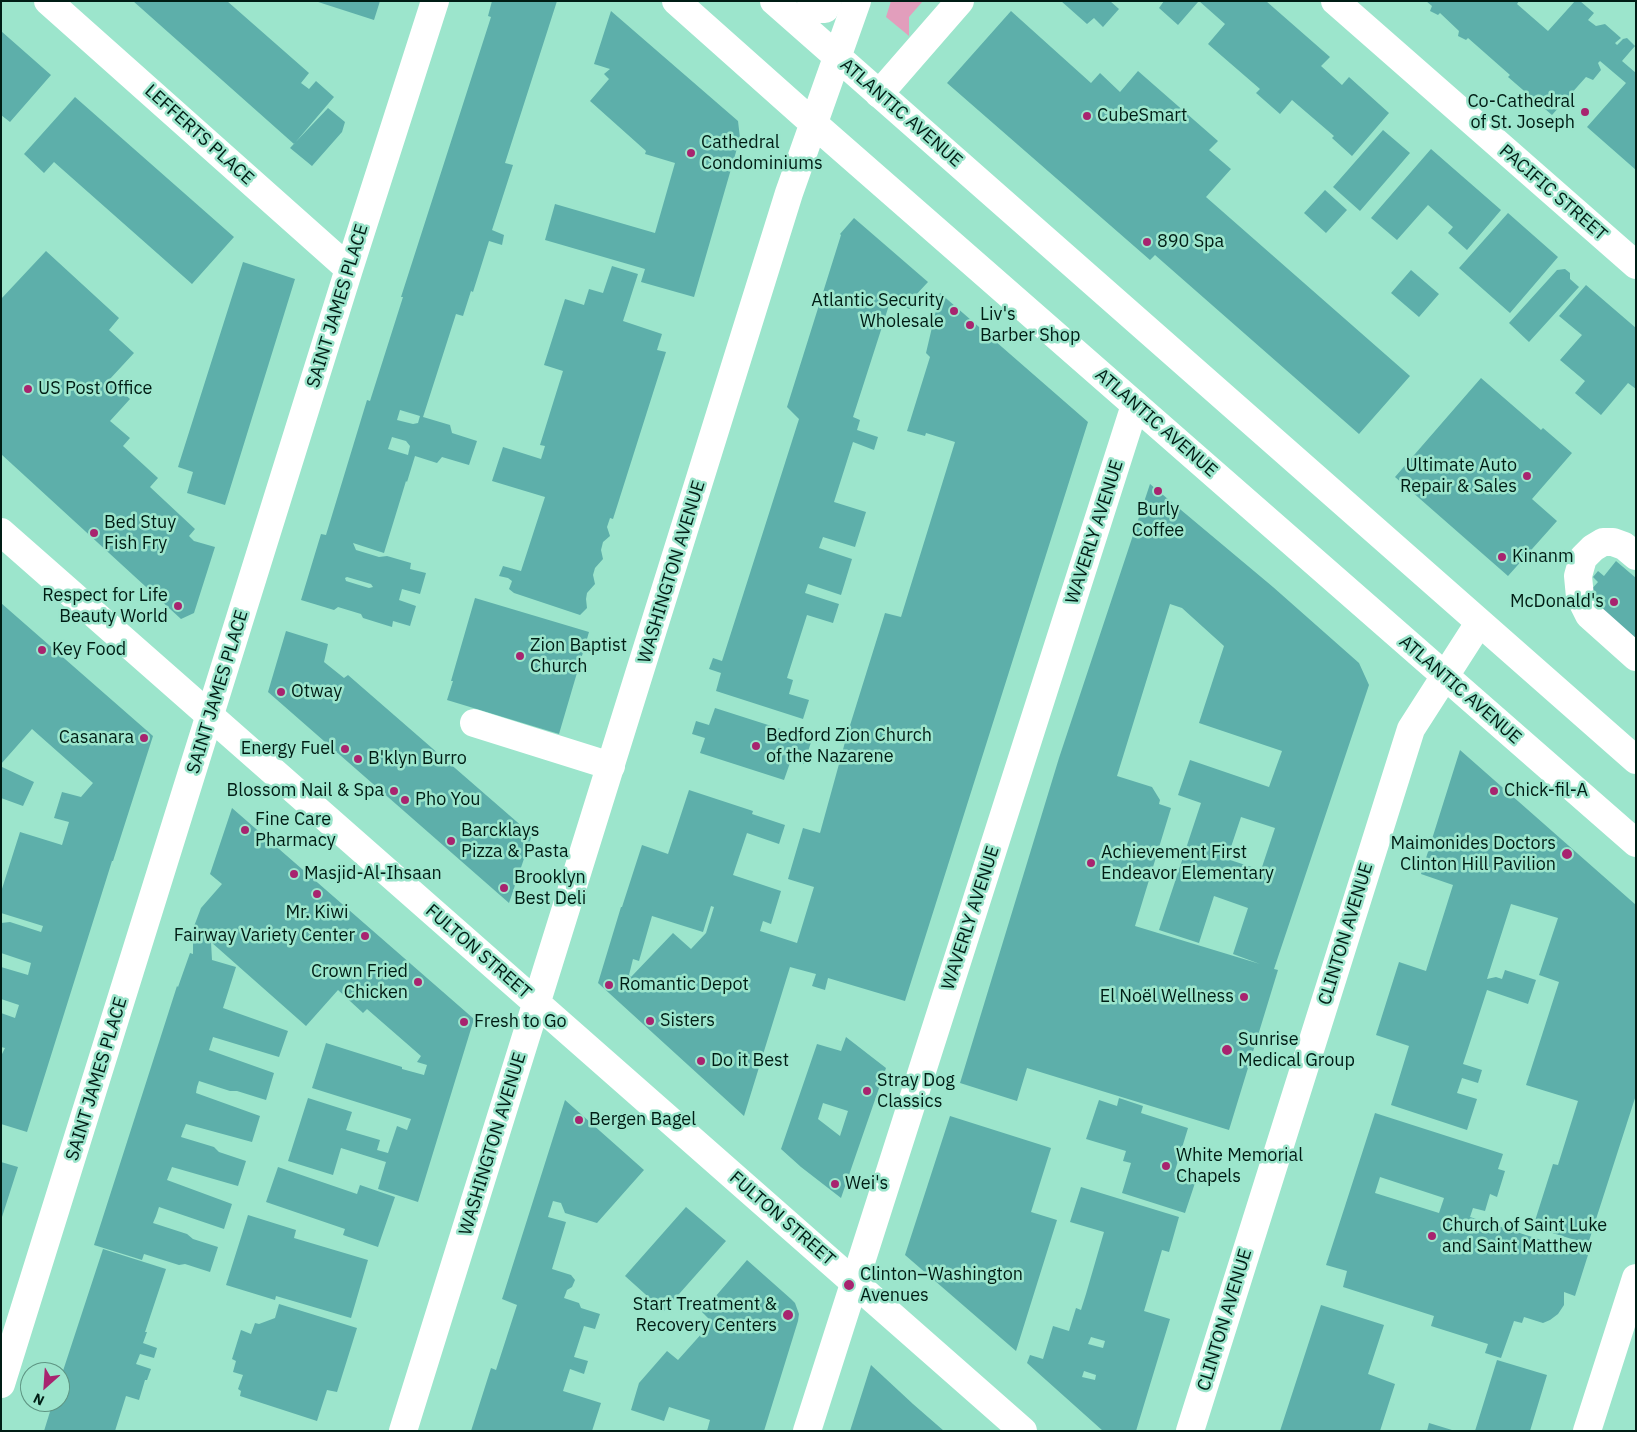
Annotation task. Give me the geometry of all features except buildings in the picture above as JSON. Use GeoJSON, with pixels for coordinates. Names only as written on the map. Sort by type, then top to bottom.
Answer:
{"type":"FeatureCollection","features":[{"type":"Feature","properties":{"kind":"main road","name":"LEFFERTS PLACE"},"geometry":{"type":"LineString","coordinates":[[48,1],[350,269]]}},
{"type":"Feature","properties":{"kind":"main road","name":"SAINT JAMES PLACE"},"geometry":{"type":"LineString","coordinates":[[1,1384],[435,1]]}},
{"type":"Feature","properties":{"kind":"main road","name":"ATLANTIC AVENUE"},"geometry":{"type":"LineString","coordinates":[[676,1],[1444,677],[1636,843]]}},
{"type":"Feature","properties":{"kind":"main road","name":"ATLANTIC AVENUE"},"geometry":{"type":"LineString","coordinates":[[774,1],[1636,760]]}},
{"type":"Feature","properties":{"kind":"main road"},"geometry":{"type":"LineString","coordinates":[[811,1],[820,9],[825,9],[828,1]]}},
{"type":"Feature","properties":{"kind":"main road","name":"WASHINGTON AVENUE"},"geometry":{"type":"LineString","coordinates":[[403,1431],[789,193],[857,1]]}},
{"type":"Feature","properties":{"kind":"main road"},"geometry":{"type":"LineString","coordinates":[[879,94],[960,1]]}},
{"type":"Feature","properties":{"kind":"main road","name":"PACIFIC STREET"},"geometry":{"type":"LineString","coordinates":[[1335,1],[1636,266]]}},
{"type":"Feature","properties":{"kind":"main road","name":"WAVERLY AVENUE"},"geometry":{"type":"LineString","coordinates":[[807,1431],[1135,405]]}},
{"type":"Feature","properties":{"kind":"main road","name":"FULTON STREET"},"geometry":{"type":"LineString","coordinates":[[1,532],[1023,1431]]}},
{"type":"Feature","properties":{"kind":"main road"},"geometry":{"type":"LineString","coordinates":[[1636,556],[1624,546],[1613,542],[1603,542],[1593,548],[1583,558],[1578,576],[1580,597],[1589,616],[1636,657]]}},
{"type":"Feature","properties":{"kind":"main road","name":"CLINTON AVENUE"},"geometry":{"type":"LineString","coordinates":[[1190,1431],[1411,729],[1479,623]]}},
{"type":"Feature","properties":{"kind":"main road"},"geometry":{"type":"LineString","coordinates":[[474,723],[611,766]]}},
{"type":"Feature","properties":{"kind":"main road"},"geometry":{"type":"LineString","coordinates":[[1587,1431],[1636,1278]]}},
{"type":"Feature","properties":{"kind":"shaded area"},"geometry":{"type":"Polygon","coordinates":[[[891,1],[923,1],[909,17],[909,36],[886,17],[891,1]]]}},
{"type":"Feature","properties":{"kind":"place","name":"Co-Cathedral of St. Joseph"},"geometry":{"type":"Point","coordinates":[1585,112]}},
{"type":"Feature","properties":{"kind":"place","name":"CubeSmart"},"geometry":{"type":"Point","coordinates":[1087,116]}},
{"type":"Feature","properties":{"kind":"place","name":"Cathedral Condominiums"},"geometry":{"type":"Point","coordinates":[691,153]}},
{"type":"Feature","properties":{"kind":"place","name":"890 Spa"},"geometry":{"type":"Point","coordinates":[1147,242]}},
{"type":"Feature","properties":{"kind":"place","name":"Atlantic Security Wholesale"},"geometry":{"type":"Point","coordinates":[954,311]}},
{"type":"Feature","properties":{"kind":"place","name":"Liv's Barber Shop"},"geometry":{"type":"Point","coordinates":[970,325]}},
{"type":"Feature","properties":{"kind":"place","name":"US Post Office"},"geometry":{"type":"Point","coordinates":[28,389]}},
{"type":"Feature","properties":{"kind":"place","name":"Ultimate Auto Repair & Sales"},"geometry":{"type":"Point","coordinates":[1527,476]}},
{"type":"Feature","properties":{"kind":"place","name":"Burly Coffee"},"geometry":{"type":"Point","coordinates":[1158,491]}},
{"type":"Feature","properties":{"kind":"place","name":"Bed Stuy Fish Fry"},"geometry":{"type":"Point","coordinates":[94,533]}},
{"type":"Feature","properties":{"kind":"place","name":"Kinanm"},"geometry":{"type":"Point","coordinates":[1502,557]}},
{"type":"Feature","properties":{"kind":"place","name":"McDonald's"},"geometry":{"type":"Point","coordinates":[1614,602]}},
{"type":"Feature","properties":{"kind":"place","name":"Respect for Life Beauty World"},"geometry":{"type":"Point","coordinates":[178,606]}},
{"type":"Feature","properties":{"kind":"place","name":"Key Food"},"geometry":{"type":"Point","coordinates":[42,650]}},
{"type":"Feature","properties":{"kind":"place","name":"Zion Baptist Church"},"geometry":{"type":"Point","coordinates":[520,656]}},
{"type":"Feature","properties":{"kind":"place","name":"Otway"},"geometry":{"type":"Point","coordinates":[281,692]}},
{"type":"Feature","properties":{"kind":"place","name":"Casanara"},"geometry":{"type":"Point","coordinates":[144,738]}},
{"type":"Feature","properties":{"kind":"place","name":"Bedford Zion Church of the Nazarene"},"geometry":{"type":"Point","coordinates":[756,746]}},
{"type":"Feature","properties":{"kind":"place","name":"Energy Fuel"},"geometry":{"type":"Point","coordinates":[345,749]}},
{"type":"Feature","properties":{"kind":"place","name":"B'klyn Burro"},"geometry":{"type":"Point","coordinates":[358,759]}},
{"type":"Feature","properties":{"kind":"place","name":"Blossom Nail & Spa"},"geometry":{"type":"Point","coordinates":[394,791]}},
{"type":"Feature","properties":{"kind":"place","name":"Chick-fil-A"},"geometry":{"type":"Point","coordinates":[1494,791]}},
{"type":"Feature","properties":{"kind":"place","name":"Pho You"},"geometry":{"type":"Point","coordinates":[405,800]}},
{"type":"Feature","properties":{"kind":"place","name":"Fine Care Pharmacy"},"geometry":{"type":"Point","coordinates":[245,830]}},
{"type":"Feature","properties":{"kind":"place","name":"Barcklays Pizza & Pasta"},"geometry":{"type":"Point","coordinates":[451,841]}},
{"type":"Feature","properties":{"kind":"place","name":"Maimonides Doctors Clinton Hill Pavilion"},"geometry":{"type":"Point","coordinates":[1567,854]}},
{"type":"Feature","properties":{"kind":"place","name":"Achievement First Endeavor Elementary"},"geometry":{"type":"Point","coordinates":[1091,863]}},
{"type":"Feature","properties":{"kind":"place","name":"Masjid-Al-Ihsaan"},"geometry":{"type":"Point","coordinates":[294,874]}},
{"type":"Feature","properties":{"kind":"place","name":"Brooklyn Best Deli"},"geometry":{"type":"Point","coordinates":[504,888]}},
{"type":"Feature","properties":{"kind":"place","name":"Mr. Kiwi"},"geometry":{"type":"Point","coordinates":[317,894]}},
{"type":"Feature","properties":{"kind":"place","name":"Fairway Variety Center"},"geometry":{"type":"Point","coordinates":[365,936]}},
{"type":"Feature","properties":{"kind":"place","name":"Crown Fried Chicken"},"geometry":{"type":"Point","coordinates":[418,982]}},
{"type":"Feature","properties":{"kind":"place","name":"Romantic Depot"},"geometry":{"type":"Point","coordinates":[609,985]}},
{"type":"Feature","properties":{"kind":"place","name":"El Noël Wellness"},"geometry":{"type":"Point","coordinates":[1244,997]}},
{"type":"Feature","properties":{"kind":"place","name":"Sisters"},"geometry":{"type":"Point","coordinates":[650,1021]}},
{"type":"Feature","properties":{"kind":"place","name":"Fresh to Go"},"geometry":{"type":"Point","coordinates":[464,1022]}},
{"type":"Feature","properties":{"kind":"place","name":"Sunrise Medical Group"},"geometry":{"type":"Point","coordinates":[1227,1050]}},
{"type":"Feature","properties":{"kind":"place","name":"Do it Best"},"geometry":{"type":"Point","coordinates":[701,1061]}},
{"type":"Feature","properties":{"kind":"place","name":"Stray Dog Classics"},"geometry":{"type":"Point","coordinates":[867,1091]}},
{"type":"Feature","properties":{"kind":"place","name":"Bergen Bagel"},"geometry":{"type":"Point","coordinates":[579,1120]}},
{"type":"Feature","properties":{"kind":"place","name":"White Memorial Chapels"},"geometry":{"type":"Point","coordinates":[1166,1166]}},
{"type":"Feature","properties":{"kind":"place","name":"Wei's"},"geometry":{"type":"Point","coordinates":[835,1184]}},
{"type":"Feature","properties":{"kind":"place","name":"Church of Saint Luke and Saint Matthew"},"geometry":{"type":"Point","coordinates":[1432,1236]}},
{"type":"Feature","properties":{"kind":"place","name":"Clinton–Washington Avenues"},"geometry":{"type":"Point","coordinates":[849,1285]}},
{"type":"Feature","properties":{"kind":"place","name":"Start Treatment & Recovery Centers"},"geometry":{"type":"Point","coordinates":[788,1315]}}]}
